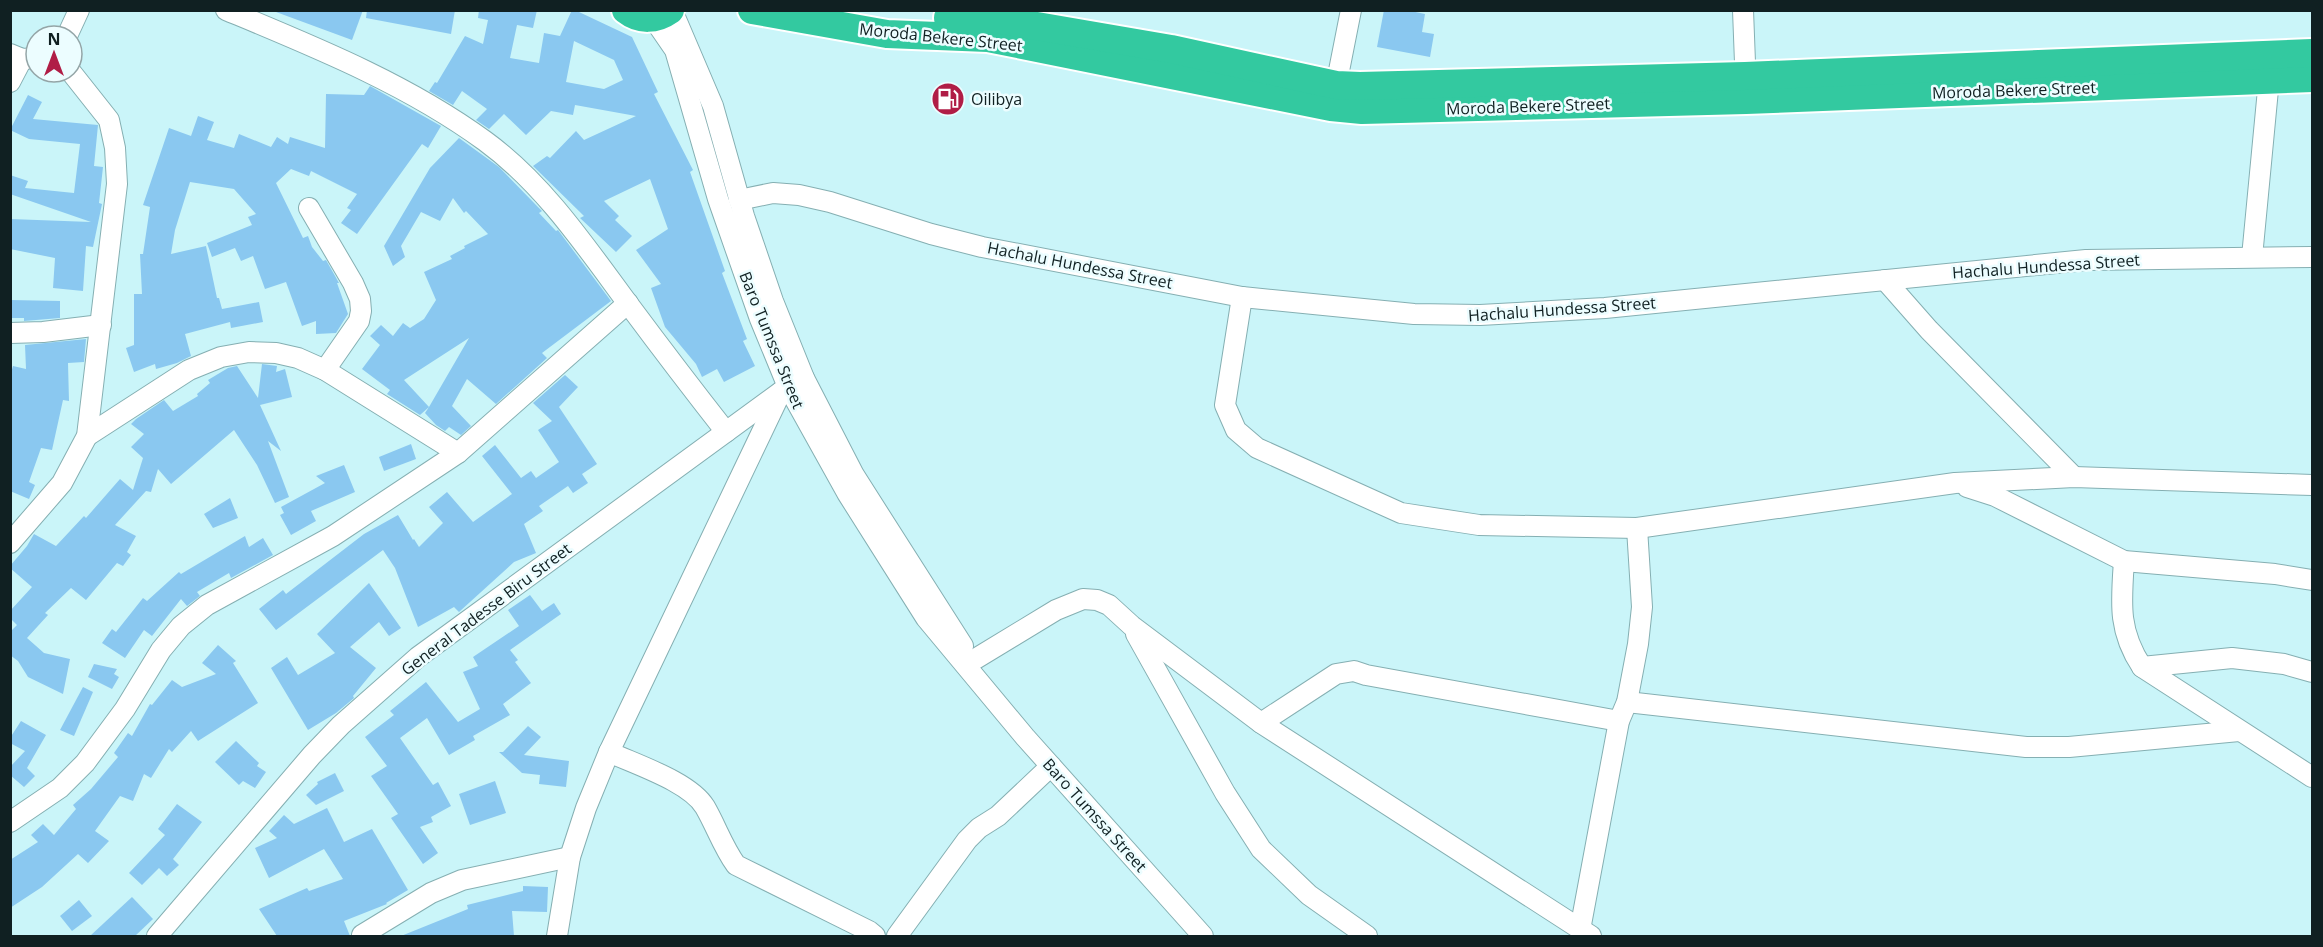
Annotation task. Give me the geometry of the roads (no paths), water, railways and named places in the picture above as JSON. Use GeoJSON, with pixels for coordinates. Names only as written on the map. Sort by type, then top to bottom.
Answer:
{"type":"FeatureCollection","features":[{"type":"Feature","properties":{"kind":"highway"},"geometry":{"type":"LineString","coordinates":[[626,10],[642,18],[665,13]]}},
{"type":"Feature","properties":{"kind":"highway","name":"Moroda Bekere Street"},"geometry":{"type":"LineString","coordinates":[[752,10],[887,26],[989,28],[1171,49],[1334,96],[1385,86],[1746,88],[2313,78]]}},
{"type":"Feature","properties":{"kind":"highway","name":"Moroda Bekere Street"},"geometry":{"type":"LineString","coordinates":[[849,10],[887,26]]}},
{"type":"Feature","properties":{"kind":"highway","name":"Moroda Bekere Street"},"geometry":{"type":"LineString","coordinates":[[1746,88],[2313,53]]}},
{"type":"Feature","properties":{"kind":"street"},"geometry":{"type":"LineString","coordinates":[[73,24],[79,10]]}},
{"type":"Feature","properties":{"kind":"street"},"geometry":{"type":"LineString","coordinates":[[226,10],[353,64],[395,85],[487,142],[559,213],[591,250],[628,303],[726,432]]}},
{"type":"Feature","properties":{"kind":"street"},"geometry":{"type":"LineString","coordinates":[[1334,96],[1351,10]]}},
{"type":"Feature","properties":{"kind":"street"},"geometry":{"type":"LineString","coordinates":[[1743,10],[1746,88]]}},
{"type":"Feature","properties":{"kind":"street","name":"Baro Tumssa Street"},"geometry":{"type":"LineString","coordinates":[[665,13],[713,106],[739,200],[773,301],[791,385],[854,475],[972,661],[989,693]]}},
{"type":"Feature","properties":{"kind":"street","name":"Baro Tumssa Street"},"geometry":{"type":"LineString","coordinates":[[665,13],[718,199],[760,319],[847,494],[926,618],[1051,766],[1203,936]]}},
{"type":"Feature","properties":{"kind":"street"},"geometry":{"type":"LineString","coordinates":[[10,82],[23,57]]}},
{"type":"Feature","properties":{"kind":"street"},"geometry":{"type":"LineString","coordinates":[[2252,257],[2269,80]]}},
{"type":"Feature","properties":{"kind":"street"},"geometry":{"type":"LineString","coordinates":[[10,543],[62,483],[87,436],[117,184],[115,148],[109,120],[80,84]]}},
{"type":"Feature","properties":{"kind":"street","name":"Hachalu Hundessa Street"},"geometry":{"type":"LineString","coordinates":[[739,200],[773,193],[799,195],[982,247],[1242,297],[1414,314],[1480,315],[1605,308],[2086,261],[2313,257]]}},
{"type":"Feature","properties":{"kind":"street"},"geometry":{"type":"LineString","coordinates":[[309,208],[360,299],[359,321],[326,370]]}},
{"type":"Feature","properties":{"kind":"street"},"geometry":{"type":"LineString","coordinates":[[1885,280],[1929,330],[2074,477]]}},
{"type":"Feature","properties":{"kind":"street"},"geometry":{"type":"LineString","coordinates":[[1242,297],[1225,405],[1236,430],[1257,448],[1401,513],[1479,525],[1637,528],[1955,483],[2074,477],[2313,485]]}},
{"type":"Feature","properties":{"kind":"street"},"geometry":{"type":"LineString","coordinates":[[10,822],[60,788],[85,763],[125,709],[161,650],[181,627],[207,605],[333,536],[458,453],[628,303]]}},
{"type":"Feature","properties":{"kind":"street"},"geometry":{"type":"LineString","coordinates":[[10,333],[43,332],[100,325]]}},
{"type":"Feature","properties":{"kind":"street"},"geometry":{"type":"LineString","coordinates":[[87,436],[189,369],[221,357],[249,352],[276,353],[298,358],[326,370],[458,453]]}},
{"type":"Feature","properties":{"kind":"street"},"geometry":{"type":"LineString","coordinates":[[557,936],[570,857],[586,808],[609,752],[791,385]]}},
{"type":"Feature","properties":{"kind":"street","name":"General Tadesse Biru Street"},"geometry":{"type":"LineString","coordinates":[[157,936],[291,779],[342,725],[418,657],[791,385]]}},
{"type":"Feature","properties":{"kind":"street"},"geometry":{"type":"LineString","coordinates":[[1955,483],[1995,496],[2124,561],[2275,574],[2313,580]]}},
{"type":"Feature","properties":{"kind":"street"},"geometry":{"type":"LineString","coordinates":[[972,661],[1056,610],[1083,599],[1097,600],[1109,605],[1132,627],[1261,723],[1586,933],[1619,721],[1627,702],[1638,644],[1642,607],[1637,528]]}},
{"type":"Feature","properties":{"kind":"street"},"geometry":{"type":"LineString","coordinates":[[2124,561],[2121,601],[2123,625],[2130,649],[2142,667],[2313,777]]}},
{"type":"Feature","properties":{"kind":"street"},"geometry":{"type":"LineString","coordinates":[[1132,627],[1225,793],[1261,849],[1309,895],[1367,936]]}},
{"type":"Feature","properties":{"kind":"street"},"geometry":{"type":"LineString","coordinates":[[2142,667],[2232,658],[2276,662],[2313,672]]}},
{"type":"Feature","properties":{"kind":"street"},"geometry":{"type":"LineString","coordinates":[[1261,723],[1336,674],[1354,671],[1619,721]]}},
{"type":"Feature","properties":{"kind":"street"},"geometry":{"type":"LineString","coordinates":[[1627,702],[2026,747],[2069,747],[2239,731]]}},
{"type":"Feature","properties":{"kind":"street"},"geometry":{"type":"LineString","coordinates":[[609,752],[692,791],[704,806],[736,865],[875,936]]}},
{"type":"Feature","properties":{"kind":"street"},"geometry":{"type":"LineString","coordinates":[[897,936],[967,840],[978,828],[998,816],[1051,766]]}},
{"type":"Feature","properties":{"kind":"street"},"geometry":{"type":"LineString","coordinates":[[362,935],[431,893],[462,880],[570,857]]}},
{"type":"Feature","properties":{"kind":"place","name":"Oilibya"},"geometry":{"type":"Point","coordinates":[948,99]}}]}
